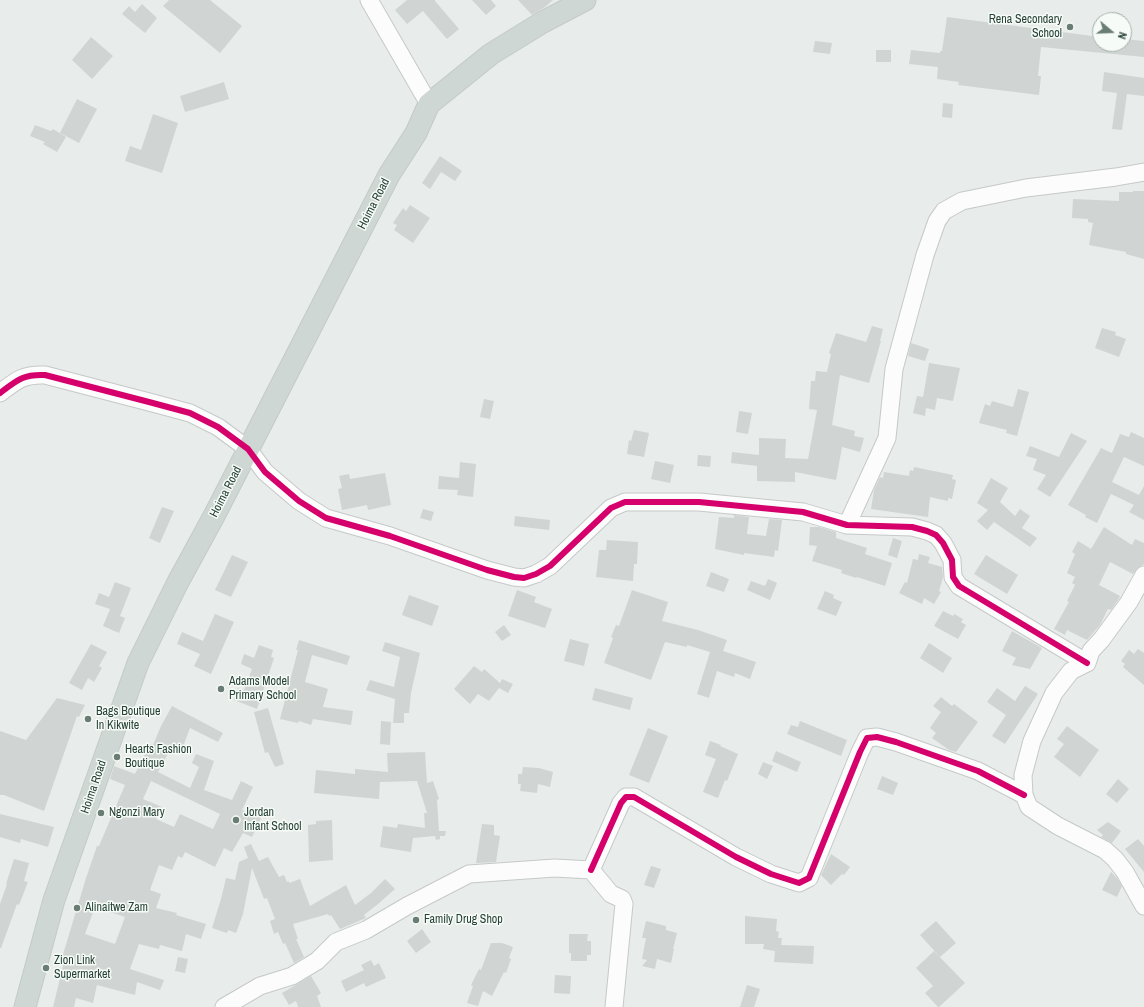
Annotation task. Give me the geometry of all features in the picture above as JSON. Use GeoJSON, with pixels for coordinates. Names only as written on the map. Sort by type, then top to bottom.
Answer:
{"type":"FeatureCollection","features":[{"type":"Feature","properties":{"kind":"main road","name":"Hoima Road"},"geometry":{"type":"LineString","coordinates":[[25,1007],[54,900],[138,663],[178,582],[248,450],[389,175],[416,132],[429,104],[491,54],[543,22],[585,0]]}},
{"type":"Feature","properties":{"kind":"street"},"geometry":{"type":"LineString","coordinates":[[369,0],[429,104]]}},
{"type":"Feature","properties":{"kind":"street"},"geometry":{"type":"LineString","coordinates":[[846,525],[887,438],[894,369],[925,255],[937,221],[944,211],[962,201],[1026,188],[1144,172]]}},
{"type":"Feature","properties":{"kind":"street"},"geometry":{"type":"LineString","coordinates":[[0,393],[20,378],[33,374],[57,378],[190,414],[218,427],[248,450],[265,472],[299,501],[326,518],[390,536],[487,570],[514,577],[524,578],[550,566],[611,508],[625,502],[699,502],[802,512],[846,525],[912,527],[928,531],[936,535],[943,543],[952,560],[953,577],[959,586],[1087,663]]}},
{"type":"Feature","properties":{"kind":"street"},"geometry":{"type":"LineString","coordinates":[[1144,575],[1129,602],[1102,639],[1091,651],[1087,663],[1071,671],[1054,693],[1032,741],[1023,776],[1024,795],[1029,807],[1058,826],[1105,850],[1115,858],[1125,872],[1144,906]]}},
{"type":"Feature","properties":{"kind":"street"},"geometry":{"type":"LineString","coordinates":[[591,870],[621,803],[626,797],[634,797],[736,857],[771,874],[799,883],[809,878],[867,738],[877,738],[896,742],[971,769],[1024,795]]}},
{"type":"Feature","properties":{"kind":"street"},"geometry":{"type":"LineString","coordinates":[[224,1007],[260,986],[292,976],[317,961],[336,942],[366,930],[407,906],[469,874],[555,868],[591,870],[611,894],[622,899],[624,904],[614,1007]]}},
{"type":"Feature","properties":{"kind":"building"},"geometry":{"type":"Polygon","coordinates":[[[169,0],[210,0],[242,26],[220,53],[163,6],[169,0]]]}},
{"type":"Feature","properties":{"kind":"building"},"geometry":{"type":"Polygon","coordinates":[[[407,0],[435,0],[459,29],[447,39],[423,11],[407,24],[395,10],[407,0]]]}},
{"type":"Feature","properties":{"kind":"building"},"geometry":{"type":"Polygon","coordinates":[[[472,0],[491,0],[496,6],[486,15],[472,0]]]}},
{"type":"Feature","properties":{"kind":"building"},"geometry":{"type":"Polygon","coordinates":[[[518,0],[553,0],[532,15],[518,0]]]}},
{"type":"Feature","properties":{"kind":"building"},"geometry":{"type":"Polygon","coordinates":[[[142,4],[157,18],[145,33],[122,14],[129,6],[135,12],[142,4]]]}},
{"type":"Feature","properties":{"kind":"building"},"geometry":{"type":"Polygon","coordinates":[[[947,17],[1092,36],[1092,52],[1041,47],[1038,76],[1041,76],[1039,95],[958,85],[959,82],[937,79],[938,67],[909,64],[911,50],[940,53],[940,51],[942,51],[947,17]]]}},
{"type":"Feature","properties":{"kind":"building"},"geometry":{"type":"Polygon","coordinates":[[[91,37],[113,56],[92,79],[72,60],[91,37]]]}},
{"type":"Feature","properties":{"kind":"building"},"geometry":{"type":"Polygon","coordinates":[[[1132,40],[1144,41],[1144,57],[1092,52],[1132,52],[1132,40]]]}},
{"type":"Feature","properties":{"kind":"building"},"geometry":{"type":"Polygon","coordinates":[[[815,41],[832,43],[830,54],[813,52],[815,41]]]}},
{"type":"Feature","properties":{"kind":"building"},"geometry":{"type":"Polygon","coordinates":[[[876,50],[891,50],[891,62],[876,62],[876,50]]]}},
{"type":"Feature","properties":{"kind":"building"},"geometry":{"type":"Polygon","coordinates":[[[1104,72],[1144,78],[1144,96],[1127,94],[1122,130],[1112,129],[1117,93],[1102,91],[1104,72]]]}},
{"type":"Feature","properties":{"kind":"building"},"geometry":{"type":"Polygon","coordinates":[[[224,82],[229,99],[185,112],[180,96],[224,82]]]}},
{"type":"Feature","properties":{"kind":"building"},"geometry":{"type":"Polygon","coordinates":[[[77,99],[97,109],[79,143],[60,133],[77,99]]]}},
{"type":"Feature","properties":{"kind":"building"},"geometry":{"type":"Polygon","coordinates":[[[943,103],[953,104],[952,118],[942,117],[943,103]]]}},
{"type":"Feature","properties":{"kind":"building"},"geometry":{"type":"Polygon","coordinates":[[[153,114],[178,123],[162,173],[125,161],[130,146],[141,150],[153,114]]]}},
{"type":"Feature","properties":{"kind":"building"},"geometry":{"type":"Polygon","coordinates":[[[35,125],[51,131],[53,129],[66,137],[57,152],[43,144],[45,142],[30,136],[35,125]]]}},
{"type":"Feature","properties":{"kind":"building"},"geometry":{"type":"Polygon","coordinates":[[[440,156],[462,171],[455,181],[441,172],[430,189],[422,183],[440,156]]]}},
{"type":"Feature","properties":{"kind":"building"},"geometry":{"type":"Polygon","coordinates":[[[1144,191],[1144,259],[1126,254],[1126,252],[1089,245],[1093,223],[1088,222],[1088,219],[1072,218],[1073,199],[1119,201],[1119,192],[1144,191]]]}},
{"type":"Feature","properties":{"kind":"building"},"geometry":{"type":"Polygon","coordinates":[[[410,205],[430,218],[413,243],[394,230],[397,225],[393,223],[403,208],[406,211],[410,205]]]}},
{"type":"Feature","properties":{"kind":"building"},"geometry":{"type":"Polygon","coordinates":[[[872,326],[883,329],[869,383],[840,375],[832,425],[855,431],[854,436],[864,438],[860,452],[842,447],[836,480],[795,472],[795,482],[757,481],[757,466],[731,463],[732,452],[759,455],[759,438],[786,439],[785,458],[808,459],[817,410],[809,409],[811,381],[815,381],[816,371],[827,372],[831,354],[829,353],[836,333],[866,342],[872,326]]]}},
{"type":"Feature","properties":{"kind":"building"},"geometry":{"type":"Polygon","coordinates":[[[1102,328],[1116,332],[1115,335],[1126,339],[1119,357],[1095,348],[1102,328]]]}},
{"type":"Feature","properties":{"kind":"building"},"geometry":{"type":"Polygon","coordinates":[[[911,343],[929,349],[925,361],[908,356],[911,343]]]}},
{"type":"Feature","properties":{"kind":"building"},"geometry":{"type":"Polygon","coordinates":[[[929,363],[960,368],[953,401],[937,398],[935,410],[926,408],[925,416],[913,413],[917,396],[923,397],[929,363]]]}},
{"type":"Feature","properties":{"kind":"building"},"geometry":{"type":"Polygon","coordinates":[[[1018,389],[1029,392],[1017,436],[1006,433],[1007,430],[979,423],[985,404],[990,406],[992,401],[1013,407],[1018,389]]]}},
{"type":"Feature","properties":{"kind":"building"},"geometry":{"type":"Polygon","coordinates":[[[484,399],[494,401],[490,419],[480,417],[484,399]]]}},
{"type":"Feature","properties":{"kind":"building"},"geometry":{"type":"Polygon","coordinates":[[[739,411],[752,413],[748,434],[736,432],[739,411]]]}},
{"type":"Feature","properties":{"kind":"building"},"geometry":{"type":"Polygon","coordinates":[[[634,430],[649,433],[644,457],[627,454],[629,440],[631,441],[634,430]]]}},
{"type":"Feature","properties":{"kind":"building"},"geometry":{"type":"Polygon","coordinates":[[[1131,432],[1144,438],[1144,466],[1124,457],[1112,482],[1139,495],[1144,486],[1144,520],[1129,512],[1134,505],[1111,494],[1097,523],[1085,517],[1086,515],[1068,505],[1101,448],[1112,453],[1120,434],[1129,437],[1131,432]]]}},
{"type":"Feature","properties":{"kind":"building"},"geometry":{"type":"Polygon","coordinates":[[[1071,433],[1087,441],[1050,497],[1037,489],[1046,475],[1033,470],[1037,459],[1026,456],[1030,446],[1059,457],[1071,433]]]}},
{"type":"Feature","properties":{"kind":"building"},"geometry":{"type":"Polygon","coordinates":[[[698,455],[711,456],[710,467],[697,466],[698,455]]]}},
{"type":"Feature","properties":{"kind":"building"},"geometry":{"type":"Polygon","coordinates":[[[655,461],[674,465],[670,483],[651,479],[655,461]]]}},
{"type":"Feature","properties":{"kind":"building"},"geometry":{"type":"Polygon","coordinates":[[[460,462],[476,464],[473,497],[457,495],[458,490],[438,489],[439,476],[459,478],[460,462]]]}},
{"type":"Feature","properties":{"kind":"building"},"geometry":{"type":"Polygon","coordinates":[[[914,467],[953,475],[952,479],[956,480],[952,499],[948,498],[948,501],[930,497],[928,517],[871,509],[874,490],[880,477],[883,478],[884,472],[909,476],[910,470],[913,471],[914,467]]]}},
{"type":"Feature","properties":{"kind":"building"},"geometry":{"type":"Polygon","coordinates":[[[385,473],[391,505],[368,510],[367,505],[342,510],[338,489],[342,488],[339,476],[349,474],[350,479],[385,473]]]}},
{"type":"Feature","properties":{"kind":"building"},"geometry":{"type":"Polygon","coordinates":[[[991,478],[1008,488],[1000,502],[1015,516],[1020,509],[1030,516],[1022,528],[1037,538],[1030,547],[994,522],[987,530],[977,521],[988,510],[977,503],[991,478]]]}},
{"type":"Feature","properties":{"kind":"building"},"geometry":{"type":"Polygon","coordinates":[[[162,507],[174,511],[160,543],[149,538],[162,507]]]}},
{"type":"Feature","properties":{"kind":"building"},"geometry":{"type":"Polygon","coordinates":[[[423,509],[434,512],[431,521],[420,518],[423,509]]]}},
{"type":"Feature","properties":{"kind":"building"},"geometry":{"type":"Polygon","coordinates":[[[734,515],[749,517],[747,534],[766,536],[769,519],[782,520],[778,551],[775,550],[774,557],[744,553],[744,555],[715,549],[719,517],[734,518],[734,515]]]}},
{"type":"Feature","properties":{"kind":"building"},"geometry":{"type":"Polygon","coordinates":[[[515,516],[550,520],[549,530],[514,526],[515,516]]]}},
{"type":"Feature","properties":{"kind":"building"},"geometry":{"type":"Polygon","coordinates":[[[810,527],[819,527],[836,532],[836,538],[867,548],[865,554],[892,563],[885,586],[841,573],[842,570],[812,561],[817,546],[809,545],[810,527]]]}},
{"type":"Feature","properties":{"kind":"building"},"geometry":{"type":"Polygon","coordinates":[[[1104,527],[1132,545],[1135,539],[1144,543],[1144,564],[1133,574],[1110,562],[1099,585],[1120,596],[1118,600],[1111,610],[1108,609],[1100,625],[1087,640],[1067,630],[1065,635],[1054,629],[1069,602],[1067,601],[1075,585],[1072,583],[1075,577],[1067,573],[1075,554],[1072,552],[1078,541],[1091,549],[1104,527]]]}},
{"type":"Feature","properties":{"kind":"building"},"geometry":{"type":"Polygon","coordinates":[[[893,538],[902,541],[897,558],[888,555],[893,538]]]}},
{"type":"Feature","properties":{"kind":"building"},"geometry":{"type":"Polygon","coordinates":[[[607,540],[638,542],[637,564],[634,564],[633,581],[596,577],[599,550],[606,550],[607,540]]]}},
{"type":"Feature","properties":{"kind":"building"},"geometry":{"type":"Polygon","coordinates":[[[919,554],[930,557],[928,563],[942,567],[943,577],[939,591],[941,592],[934,604],[924,598],[922,604],[899,593],[905,582],[907,583],[913,559],[918,560],[919,554]]]}},
{"type":"Feature","properties":{"kind":"building"},"geometry":{"type":"Polygon","coordinates":[[[232,555],[248,562],[231,597],[215,590],[232,555]]]}},
{"type":"Feature","properties":{"kind":"building"},"geometry":{"type":"Polygon","coordinates":[[[986,555],[1018,575],[1007,594],[974,574],[986,555]]]}},
{"type":"Feature","properties":{"kind":"building"},"geometry":{"type":"Polygon","coordinates":[[[711,572],[729,579],[724,592],[706,586],[711,572]]]}},
{"type":"Feature","properties":{"kind":"building"},"geometry":{"type":"Polygon","coordinates":[[[768,579],[777,583],[770,600],[747,590],[751,581],[765,586],[768,579]]]}},
{"type":"Feature","properties":{"kind":"building"},"geometry":{"type":"Polygon","coordinates":[[[115,582],[131,588],[120,616],[125,618],[119,633],[103,626],[110,609],[95,604],[99,593],[109,597],[115,582]]]}},
{"type":"Feature","properties":{"kind":"building"},"geometry":{"type":"Polygon","coordinates":[[[517,590],[536,597],[534,602],[552,609],[545,628],[508,616],[517,590]]]}},
{"type":"Feature","properties":{"kind":"building"},"geometry":{"type":"Polygon","coordinates":[[[632,590],[668,602],[662,621],[698,630],[727,640],[723,651],[756,662],[750,679],[735,673],[734,677],[717,671],[709,698],[697,694],[710,652],[687,645],[687,647],[665,642],[651,680],[604,663],[613,638],[611,637],[616,625],[619,626],[632,590]]]}},
{"type":"Feature","properties":{"kind":"building"},"geometry":{"type":"Polygon","coordinates":[[[825,591],[834,595],[833,598],[842,602],[836,616],[817,609],[825,591]]]}},
{"type":"Feature","properties":{"kind":"building"},"geometry":{"type":"Polygon","coordinates":[[[409,595],[439,606],[432,626],[402,615],[409,595]]]}},
{"type":"Feature","properties":{"kind":"building"},"geometry":{"type":"Polygon","coordinates":[[[943,611],[953,616],[954,614],[963,619],[961,622],[966,625],[958,639],[934,626],[943,611]]]}},
{"type":"Feature","properties":{"kind":"building"},"geometry":{"type":"Polygon","coordinates":[[[215,614],[234,622],[211,674],[194,666],[200,654],[177,644],[182,632],[203,641],[215,614]]]}},
{"type":"Feature","properties":{"kind":"building"},"geometry":{"type":"Polygon","coordinates":[[[504,625],[511,635],[502,641],[495,632],[504,625]]]}},
{"type":"Feature","properties":{"kind":"building"},"geometry":{"type":"Polygon","coordinates":[[[1012,631],[1042,648],[1030,669],[1012,665],[1016,658],[1002,651],[1012,631]]]}},
{"type":"Feature","properties":{"kind":"building"},"geometry":{"type":"Polygon","coordinates":[[[570,639],[589,644],[584,666],[564,661],[570,639]]]}},
{"type":"Feature","properties":{"kind":"building"},"geometry":{"type":"Polygon","coordinates":[[[299,640],[350,656],[347,665],[312,655],[305,682],[328,689],[323,707],[353,711],[351,725],[313,719],[311,725],[299,721],[298,723],[280,719],[298,650],[296,650],[299,640]]]}},
{"type":"Feature","properties":{"kind":"building"},"geometry":{"type":"Polygon","coordinates":[[[385,642],[420,653],[411,693],[409,713],[404,713],[404,723],[393,723],[395,699],[366,690],[370,680],[394,687],[400,657],[382,651],[385,642]]]}},
{"type":"Feature","properties":{"kind":"building"},"geometry":{"type":"Polygon","coordinates":[[[929,643],[952,658],[943,673],[920,658],[929,643]]]}},
{"type":"Feature","properties":{"kind":"building"},"geometry":{"type":"Polygon","coordinates":[[[91,644],[107,652],[99,666],[102,668],[94,682],[88,678],[82,690],[69,683],[91,644]]]}},
{"type":"Feature","properties":{"kind":"building"},"geometry":{"type":"Polygon","coordinates":[[[259,645],[273,650],[271,657],[274,658],[257,709],[234,700],[238,688],[244,690],[252,669],[241,664],[244,654],[254,658],[259,645]]]}},
{"type":"Feature","properties":{"kind":"building"},"geometry":{"type":"Polygon","coordinates":[[[1138,649],[1144,653],[1144,685],[1123,667],[1125,664],[1121,661],[1129,650],[1134,654],[1138,649]]]}},
{"type":"Feature","properties":{"kind":"building"},"geometry":{"type":"Polygon","coordinates":[[[474,666],[482,672],[484,669],[500,683],[502,679],[513,684],[508,693],[499,688],[489,701],[478,694],[470,704],[454,689],[474,666]]]}},
{"type":"Feature","properties":{"kind":"building"},"geometry":{"type":"Polygon","coordinates":[[[1025,686],[1038,694],[1005,744],[992,736],[1006,715],[987,702],[997,688],[1015,701],[1025,686]]]}},
{"type":"Feature","properties":{"kind":"building"},"geometry":{"type":"Polygon","coordinates":[[[595,688],[633,698],[630,710],[592,700],[595,688]]]}},
{"type":"Feature","properties":{"kind":"building"},"geometry":{"type":"Polygon","coordinates":[[[941,697],[952,706],[954,704],[978,722],[956,752],[949,750],[932,738],[936,733],[930,728],[941,712],[933,706],[941,697]]]}},
{"type":"Feature","properties":{"kind":"building"},"geometry":{"type":"Polygon","coordinates":[[[57,698],[85,705],[79,717],[77,716],[44,811],[4,795],[0,795],[0,731],[26,740],[57,698]]]}},
{"type":"Feature","properties":{"kind":"building"},"geometry":{"type":"Polygon","coordinates":[[[172,706],[223,733],[218,742],[190,728],[181,752],[171,748],[158,772],[190,788],[199,767],[192,763],[196,754],[214,761],[204,790],[232,800],[241,781],[253,787],[242,810],[261,818],[252,837],[243,833],[232,852],[224,848],[215,867],[185,852],[182,858],[178,856],[172,870],[159,865],[150,890],[161,894],[156,908],[177,913],[176,915],[206,924],[201,939],[186,934],[182,951],[160,945],[159,949],[139,944],[130,969],[164,980],[160,990],[137,982],[135,995],[97,985],[93,1003],[76,998],[74,1007],[53,1007],[64,962],[61,961],[86,878],[97,846],[99,846],[125,785],[110,779],[114,766],[135,774],[150,744],[153,745],[172,706]],[[151,781],[143,799],[162,807],[156,819],[174,827],[180,814],[213,829],[220,814],[151,781]],[[95,907],[85,934],[115,944],[125,917],[95,907]]]}},
{"type":"Feature","properties":{"kind":"building"},"geometry":{"type":"Polygon","coordinates":[[[268,708],[284,764],[275,767],[268,752],[265,753],[254,712],[268,708]]]}},
{"type":"Feature","properties":{"kind":"building"},"geometry":{"type":"Polygon","coordinates":[[[381,721],[391,722],[390,745],[380,744],[381,721]]]}},
{"type":"Feature","properties":{"kind":"building"},"geometry":{"type":"Polygon","coordinates":[[[800,721],[847,740],[841,756],[787,734],[791,725],[798,727],[800,721]]]}},
{"type":"Feature","properties":{"kind":"building"},"geometry":{"type":"Polygon","coordinates":[[[1067,726],[1099,750],[1080,777],[1054,757],[1064,744],[1057,739],[1067,726]]]}},
{"type":"Feature","properties":{"kind":"building"},"geometry":{"type":"Polygon","coordinates":[[[648,728],[668,736],[649,783],[629,775],[648,728]]]}},
{"type":"Feature","properties":{"kind":"building"},"geometry":{"type":"Polygon","coordinates":[[[710,741],[738,754],[718,798],[703,792],[716,759],[705,755],[710,741]]]}},
{"type":"Feature","properties":{"kind":"building"},"geometry":{"type":"Polygon","coordinates":[[[776,751],[801,762],[797,772],[772,761],[776,751]]]}},
{"type":"Feature","properties":{"kind":"building"},"geometry":{"type":"Polygon","coordinates":[[[425,752],[427,783],[433,781],[439,799],[437,800],[439,831],[446,831],[445,836],[440,836],[440,839],[436,840],[435,836],[413,838],[411,852],[380,847],[383,826],[397,828],[398,824],[425,828],[424,813],[427,813],[417,781],[380,782],[379,799],[314,793],[316,770],[355,774],[355,769],[388,772],[387,753],[425,752]]]}},
{"type":"Feature","properties":{"kind":"building"},"geometry":{"type":"Polygon","coordinates":[[[763,762],[773,766],[767,779],[758,774],[763,762]]]}},
{"type":"Feature","properties":{"kind":"building"},"geometry":{"type":"Polygon","coordinates":[[[523,767],[539,768],[553,772],[550,787],[538,784],[537,793],[520,791],[521,784],[518,784],[518,774],[522,774],[523,767]]]}},
{"type":"Feature","properties":{"kind":"building"},"geometry":{"type":"Polygon","coordinates":[[[882,776],[898,783],[893,795],[877,789],[882,776]]]}},
{"type":"Feature","properties":{"kind":"building"},"geometry":{"type":"Polygon","coordinates":[[[1118,779],[1129,789],[1117,803],[1106,794],[1118,779]]]}},
{"type":"Feature","properties":{"kind":"building"},"geometry":{"type":"Polygon","coordinates":[[[0,814],[54,827],[48,847],[21,839],[20,843],[0,837],[0,814]]]}},
{"type":"Feature","properties":{"kind":"building"},"geometry":{"type":"Polygon","coordinates":[[[332,820],[333,860],[309,862],[308,825],[316,824],[316,821],[332,820]]]}},
{"type":"Feature","properties":{"kind":"building"},"geometry":{"type":"Polygon","coordinates":[[[1108,822],[1121,831],[1112,843],[1101,837],[1103,835],[1097,830],[1108,822]]]}},
{"type":"Feature","properties":{"kind":"building"},"geometry":{"type":"Polygon","coordinates":[[[482,824],[494,825],[494,835],[500,836],[496,862],[476,863],[482,824]]]}},
{"type":"Feature","properties":{"kind":"building"},"geometry":{"type":"Polygon","coordinates":[[[1138,839],[1144,846],[1144,872],[1125,849],[1138,839]]]}},
{"type":"Feature","properties":{"kind":"building"},"geometry":{"type":"Polygon","coordinates":[[[251,844],[259,861],[268,857],[279,877],[284,875],[289,883],[300,879],[310,906],[346,885],[355,905],[371,893],[385,879],[395,889],[364,915],[366,918],[340,929],[331,915],[329,916],[328,914],[293,924],[298,939],[296,939],[304,957],[294,963],[278,932],[274,934],[270,921],[275,919],[267,898],[264,899],[252,868],[243,914],[236,933],[228,930],[227,933],[212,928],[226,878],[235,880],[239,862],[248,858],[244,847],[251,844]]]}},
{"type":"Feature","properties":{"kind":"building"},"geometry":{"type":"Polygon","coordinates":[[[831,854],[850,867],[844,875],[842,874],[831,885],[821,875],[831,854]]]}},
{"type":"Feature","properties":{"kind":"building"},"geometry":{"type":"Polygon","coordinates":[[[14,859],[29,863],[24,881],[28,882],[19,905],[17,904],[0,948],[0,904],[14,859]]]}},
{"type":"Feature","properties":{"kind":"building"},"geometry":{"type":"Polygon","coordinates":[[[651,866],[661,869],[654,888],[644,885],[651,866]]]}},
{"type":"Feature","properties":{"kind":"building"},"geometry":{"type":"Polygon","coordinates":[[[1111,872],[1122,886],[1117,897],[1102,890],[1111,872]]]}},
{"type":"Feature","properties":{"kind":"building"},"geometry":{"type":"Polygon","coordinates":[[[745,916],[777,919],[776,931],[779,932],[778,938],[782,938],[781,945],[814,946],[813,964],[774,962],[775,951],[763,949],[764,944],[745,944],[745,916]]]}},
{"type":"Feature","properties":{"kind":"building"},"geometry":{"type":"Polygon","coordinates":[[[646,921],[666,926],[666,930],[677,933],[671,963],[657,959],[655,969],[642,966],[647,960],[642,959],[646,938],[642,938],[646,921]]]}},
{"type":"Feature","properties":{"kind":"building"},"geometry":{"type":"Polygon","coordinates":[[[936,921],[956,943],[940,957],[920,935],[936,921]]]}},
{"type":"Feature","properties":{"kind":"building"},"geometry":{"type":"Polygon","coordinates":[[[422,929],[431,942],[416,953],[407,941],[422,929]]]}},
{"type":"Feature","properties":{"kind":"building"},"geometry":{"type":"Polygon","coordinates":[[[569,934],[588,934],[587,941],[591,941],[591,955],[587,955],[587,961],[571,961],[571,953],[569,953],[569,934]]]}},
{"type":"Feature","properties":{"kind":"building"},"geometry":{"type":"Polygon","coordinates":[[[491,943],[502,943],[513,947],[506,973],[504,972],[492,996],[483,991],[478,1006],[467,1003],[473,986],[471,985],[479,969],[481,970],[491,943]]]}},
{"type":"Feature","properties":{"kind":"building"},"geometry":{"type":"Polygon","coordinates":[[[934,951],[965,983],[939,1007],[925,993],[933,986],[916,968],[934,951]]]}},
{"type":"Feature","properties":{"kind":"building"},"geometry":{"type":"Polygon","coordinates":[[[178,957],[188,959],[185,973],[175,971],[178,957]]]}},
{"type":"Feature","properties":{"kind":"building"},"geometry":{"type":"Polygon","coordinates":[[[371,960],[374,966],[379,963],[386,978],[366,987],[364,983],[346,992],[341,981],[364,970],[361,965],[371,960]]]}},
{"type":"Feature","properties":{"kind":"building"},"geometry":{"type":"Polygon","coordinates":[[[555,975],[571,976],[570,994],[554,993],[555,975]]]}},
{"type":"Feature","properties":{"kind":"building"},"geometry":{"type":"Polygon","coordinates":[[[311,976],[321,993],[317,996],[321,1007],[298,1007],[296,1001],[289,1005],[282,993],[311,976]]]}},
{"type":"Feature","properties":{"kind":"building"},"geometry":{"type":"Polygon","coordinates":[[[747,985],[760,989],[754,1007],[740,1007],[747,985]]]}},
{"type":"Feature","properties":{"kind":"cycle path"},"geometry":{"type":"LineString","coordinates":[[0,393],[21,379],[31,376],[45,375],[190,413],[218,427],[248,449],[265,472],[299,501],[326,518],[390,536],[487,570],[514,577],[524,578],[536,574],[550,566],[611,508],[625,502],[699,502],[803,512],[847,525],[912,527],[936,535],[943,543],[952,560],[953,577],[959,586],[1087,663]]}},
{"type":"Feature","properties":{"kind":"cycle path"},"geometry":{"type":"LineString","coordinates":[[591,870],[621,803],[626,797],[634,797],[736,857],[771,874],[799,883],[809,878],[867,738],[877,737],[896,742],[978,771],[1024,795]]}},
{"type":"Feature","properties":{"kind":"place","name":"Rena Secondary School"},"geometry":{"type":"Point","coordinates":[1070,27]}},
{"type":"Feature","properties":{"kind":"place","name":"Adams Model Primary School"},"geometry":{"type":"Point","coordinates":[221,689]}},
{"type":"Feature","properties":{"kind":"place","name":"Bags Boutique In Kikwite"},"geometry":{"type":"Point","coordinates":[88,719]}},
{"type":"Feature","properties":{"kind":"place","name":"Hearts Fashion Boutique"},"geometry":{"type":"Point","coordinates":[117,757]}},
{"type":"Feature","properties":{"kind":"place","name":"Ngonzi Mary"},"geometry":{"type":"Point","coordinates":[101,813]}},
{"type":"Feature","properties":{"kind":"place","name":"Jordan Infant School"},"geometry":{"type":"Point","coordinates":[236,820]}},
{"type":"Feature","properties":{"kind":"place","name":"Alinaitwe Zam"},"geometry":{"type":"Point","coordinates":[77,908]}},
{"type":"Feature","properties":{"kind":"place","name":"Family Drug Shop"},"geometry":{"type":"Point","coordinates":[416,920]}},
{"type":"Feature","properties":{"kind":"place","name":"Zion Link Supermarket"},"geometry":{"type":"Point","coordinates":[46,968]}}]}
